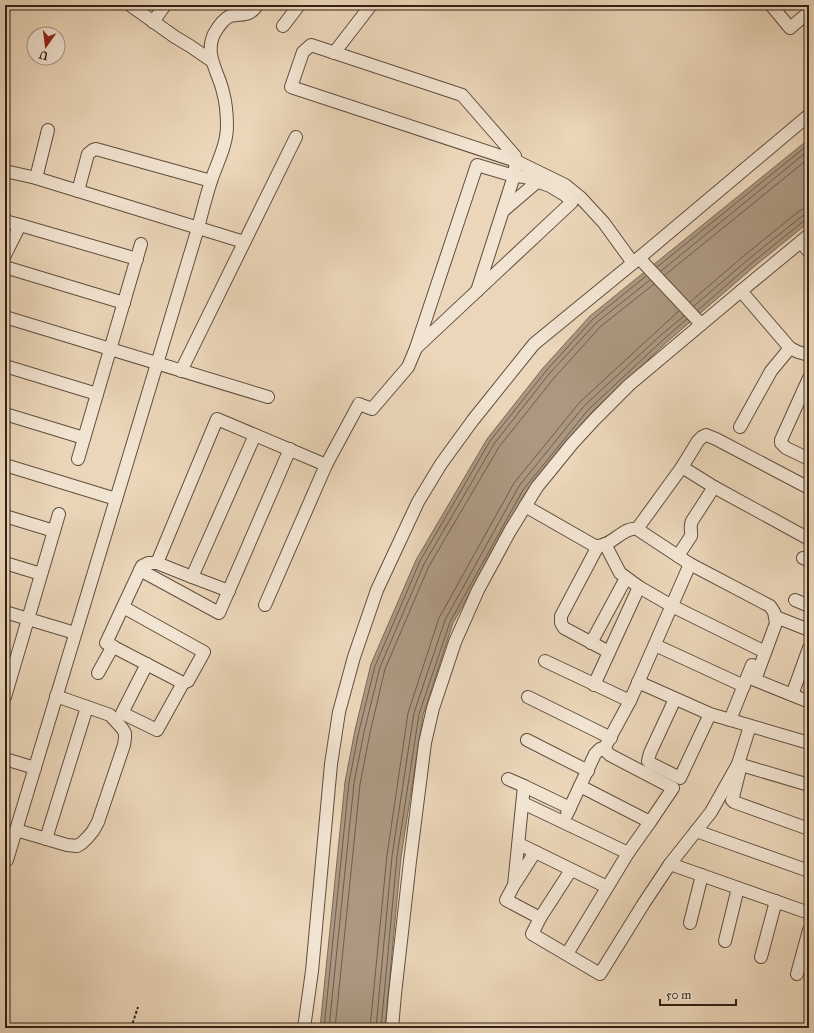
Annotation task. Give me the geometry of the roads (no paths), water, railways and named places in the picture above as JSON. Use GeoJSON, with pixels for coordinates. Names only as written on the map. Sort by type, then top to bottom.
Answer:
{"type":"FeatureCollection","features":[{"type":"Feature","properties":{"kind":"street"},"geometry":{"type":"LineString","coordinates":[[130,5],[212,61]]}},
{"type":"Feature","properties":{"kind":"street"},"geometry":{"type":"LineString","coordinates":[[153,22],[165,5]]}},
{"type":"Feature","properties":{"kind":"street"},"geometry":{"type":"LineString","coordinates":[[7,860],[211,181],[225,141],[227,126],[223,91],[212,61],[212,43],[214,35],[220,24],[226,19],[231,16],[248,14],[253,11],[256,5]]}},
{"type":"Feature","properties":{"kind":"street"},"geometry":{"type":"LineString","coordinates":[[283,26],[299,5]]}},
{"type":"Feature","properties":{"kind":"street"},"geometry":{"type":"LineString","coordinates":[[334,53],[371,5]]}},
{"type":"Feature","properties":{"kind":"street"},"geometry":{"type":"LineString","coordinates":[[771,5],[790,28],[809,12]]}},
{"type":"Feature","properties":{"kind":"street"},"geometry":{"type":"LineString","coordinates":[[477,291],[514,176],[516,161],[515,156],[462,95],[311,45],[303,52],[291,87],[516,161],[565,185],[581,198],[636,260],[701,324]]}},
{"type":"Feature","properties":{"kind":"street"},"geometry":{"type":"LineString","coordinates":[[304,1028],[312,971],[330,771],[339,712],[354,657],[377,590],[418,502],[441,464],[478,414],[534,344],[809,115]]}},
{"type":"Feature","properties":{"kind":"street"},"geometry":{"type":"LineString","coordinates":[[36,178],[48,130]]}},
{"type":"Feature","properties":{"kind":"street"},"geometry":{"type":"LineString","coordinates":[[181,371],[296,137]]}},
{"type":"Feature","properties":{"kind":"street"},"geometry":{"type":"LineString","coordinates":[[78,191],[88,154],[96,149],[211,181]]}},
{"type":"Feature","properties":{"kind":"street"},"geometry":{"type":"LineString","coordinates":[[265,605],[326,464],[359,404],[372,408],[408,367],[416,348],[477,165],[514,176],[525,177],[550,186],[565,195],[572,202],[416,348]]}},
{"type":"Feature","properties":{"kind":"street"},"geometry":{"type":"LineString","coordinates":[[5,171],[36,178],[244,242]]}},
{"type":"Feature","properties":{"kind":"street"},"geometry":{"type":"LineString","coordinates":[[503,211],[537,182]]}},
{"type":"Feature","properties":{"kind":"street"},"geometry":{"type":"LineString","coordinates":[[5,222],[137,259]]}},
{"type":"Feature","properties":{"kind":"street"},"geometry":{"type":"LineString","coordinates":[[5,255],[20,225]]}},
{"type":"Feature","properties":{"kind":"street"},"geometry":{"type":"LineString","coordinates":[[392,1028],[425,743],[434,708],[456,642],[478,590],[510,530],[537,487],[572,444],[594,419],[629,385],[805,238],[809,252]]}},
{"type":"Feature","properties":{"kind":"street"},"geometry":{"type":"LineString","coordinates":[[78,459],[141,244]]}},
{"type":"Feature","properties":{"kind":"street"},"geometry":{"type":"LineString","coordinates":[[5,267],[124,303]]}},
{"type":"Feature","properties":{"kind":"street"},"geometry":{"type":"LineString","coordinates":[[741,291],[790,348],[809,355]]}},
{"type":"Feature","properties":{"kind":"street"},"geometry":{"type":"LineString","coordinates":[[5,317],[268,397]]}},
{"type":"Feature","properties":{"kind":"street"},"geometry":{"type":"LineString","coordinates":[[740,427],[771,371],[790,348]]}},
{"type":"Feature","properties":{"kind":"street"},"geometry":{"type":"LineString","coordinates":[[5,366],[97,394]]}},
{"type":"Feature","properties":{"kind":"street"},"geometry":{"type":"LineString","coordinates":[[809,378],[781,440],[781,443],[786,448],[809,459]]}},
{"type":"Feature","properties":{"kind":"street"},"geometry":{"type":"LineString","coordinates":[[5,414],[84,438]]}},
{"type":"Feature","properties":{"kind":"street"},"geometry":{"type":"LineString","coordinates":[[157,562],[217,419],[326,464]]}},
{"type":"Feature","properties":{"kind":"street"},"geometry":{"type":"LineString","coordinates":[[192,577],[254,435]]}},
{"type":"Feature","properties":{"kind":"street"},"geometry":{"type":"LineString","coordinates":[[637,529],[682,467],[698,441],[706,435],[809,488]]}},
{"type":"Feature","properties":{"kind":"street"},"geometry":{"type":"LineString","coordinates":[[140,570],[219,613],[290,449]]}},
{"type":"Feature","properties":{"kind":"street"},"geometry":{"type":"LineString","coordinates":[[5,465],[116,499]]}},
{"type":"Feature","properties":{"kind":"street"},"geometry":{"type":"LineString","coordinates":[[682,467],[714,487],[809,539]]}},
{"type":"Feature","properties":{"kind":"street"},"geometry":{"type":"LineString","coordinates":[[678,556],[691,536],[692,533],[690,524],[714,487]]}},
{"type":"Feature","properties":{"kind":"street"},"geometry":{"type":"LineString","coordinates":[[525,506],[592,545],[602,545]]}},
{"type":"Feature","properties":{"kind":"street"},"geometry":{"type":"LineString","coordinates":[[5,697],[10,665],[28,619],[59,514]]}},
{"type":"Feature","properties":{"kind":"street"},"geometry":{"type":"LineString","coordinates":[[5,516],[54,531]]}},
{"type":"Feature","properties":{"kind":"street"},"geometry":{"type":"LineString","coordinates":[[609,652],[564,628],[560,619],[602,545],[631,528],[637,529],[690,564],[770,606],[775,614],[776,623],[730,720]]}},
{"type":"Feature","properties":{"kind":"street"},"geometry":{"type":"LineString","coordinates":[[602,545],[620,573],[639,587],[672,606],[759,649]]}},
{"type":"Feature","properties":{"kind":"street"},"geometry":{"type":"LineString","coordinates":[[183,683],[106,643],[142,566],[148,563],[157,562],[229,591]]}},
{"type":"Feature","properties":{"kind":"street"},"geometry":{"type":"LineString","coordinates":[[5,563],[41,574]]}},
{"type":"Feature","properties":{"kind":"street"},"geometry":{"type":"LineString","coordinates":[[676,783],[610,755],[606,751],[608,742],[630,701],[690,564]]}},
{"type":"Feature","properties":{"kind":"street"},"geometry":{"type":"LineString","coordinates":[[591,643],[626,578]]}},
{"type":"Feature","properties":{"kind":"street"},"geometry":{"type":"LineString","coordinates":[[594,684],[639,587]]}},
{"type":"Feature","properties":{"kind":"street"},"geometry":{"type":"LineString","coordinates":[[796,600],[809,606]]}},
{"type":"Feature","properties":{"kind":"street"},"geometry":{"type":"LineString","coordinates":[[123,607],[204,652],[188,680],[183,683],[157,730],[122,713],[147,664]]}},
{"type":"Feature","properties":{"kind":"street"},"geometry":{"type":"LineString","coordinates":[[5,612],[75,633]]}},
{"type":"Feature","properties":{"kind":"street"},"geometry":{"type":"LineString","coordinates":[[775,614],[809,630]]}},
{"type":"Feature","properties":{"kind":"street"},"geometry":{"type":"LineString","coordinates":[[749,681],[759,649],[775,614]]}},
{"type":"Feature","properties":{"kind":"street"},"geometry":{"type":"LineString","coordinates":[[655,645],[749,681],[807,701]]}},
{"type":"Feature","properties":{"kind":"street"},"geometry":{"type":"LineString","coordinates":[[98,673],[113,646]]}},
{"type":"Feature","properties":{"kind":"street"},"geometry":{"type":"LineString","coordinates":[[792,695],[809,648]]}},
{"type":"Feature","properties":{"kind":"street"},"geometry":{"type":"LineString","coordinates":[[545,661],[630,701]]}},
{"type":"Feature","properties":{"kind":"street"},"geometry":{"type":"LineString","coordinates":[[638,682],[710,714],[809,743]]}},
{"type":"Feature","properties":{"kind":"street"},"geometry":{"type":"LineString","coordinates":[[16,830],[66,845],[77,846],[82,843],[93,831],[102,812],[124,745],[125,738],[122,728],[110,715],[56,696]]}},
{"type":"Feature","properties":{"kind":"street"},"geometry":{"type":"LineString","coordinates":[[528,697],[608,742]]}},
{"type":"Feature","properties":{"kind":"street"},"geometry":{"type":"LineString","coordinates":[[675,699],[648,761],[676,783]]}},
{"type":"Feature","properties":{"kind":"street"},"geometry":{"type":"LineString","coordinates":[[46,839],[87,707]]}},
{"type":"Feature","properties":{"kind":"street"},"geometry":{"type":"LineString","coordinates":[[567,954],[628,853],[676,783],[710,714]]}},
{"type":"Feature","properties":{"kind":"street"},"geometry":{"type":"LineString","coordinates":[[571,870],[540,918],[532,934],[600,974],[670,864],[711,812],[738,764],[750,726]]}},
{"type":"Feature","properties":{"kind":"street"},"geometry":{"type":"LineString","coordinates":[[527,740],[588,771]]}},
{"type":"Feature","properties":{"kind":"street"},"geometry":{"type":"LineString","coordinates":[[563,822],[598,751],[608,742]]}},
{"type":"Feature","properties":{"kind":"street"},"geometry":{"type":"LineString","coordinates":[[5,759],[34,768]]}},
{"type":"Feature","properties":{"kind":"street"},"geometry":{"type":"LineString","coordinates":[[738,764],[809,785]]}},
{"type":"Feature","properties":{"kind":"street"},"geometry":{"type":"LineString","coordinates":[[738,764],[739,773],[732,800],[734,802],[809,829]]}},
{"type":"Feature","properties":{"kind":"street"},"geometry":{"type":"LineString","coordinates":[[508,779],[570,808]]}},
{"type":"Feature","properties":{"kind":"street"},"geometry":{"type":"LineString","coordinates":[[514,885],[524,786]]}},
{"type":"Feature","properties":{"kind":"street"},"geometry":{"type":"LineString","coordinates":[[580,786],[650,822]]}},
{"type":"Feature","properties":{"kind":"street"},"geometry":{"type":"LineString","coordinates":[[523,803],[628,853]]}},
{"type":"Feature","properties":{"kind":"street"},"geometry":{"type":"LineString","coordinates":[[696,831],[809,871]]}},
{"type":"Feature","properties":{"kind":"street"},"geometry":{"type":"LineString","coordinates":[[519,844],[607,887]]}},
{"type":"Feature","properties":{"kind":"street"},"geometry":{"type":"LineString","coordinates":[[535,852],[506,900],[540,918]]}},
{"type":"Feature","properties":{"kind":"street"},"geometry":{"type":"LineString","coordinates":[[670,864],[776,901],[808,910]]}},
{"type":"Feature","properties":{"kind":"street"},"geometry":{"type":"LineString","coordinates":[[690,923],[702,875]]}},
{"type":"Feature","properties":{"kind":"street"},"geometry":{"type":"LineString","coordinates":[[725,941],[738,888]]}},
{"type":"Feature","properties":{"kind":"street"},"geometry":{"type":"LineString","coordinates":[[761,957],[776,901]]}},
{"type":"Feature","properties":{"kind":"street"},"geometry":{"type":"LineString","coordinates":[[797,974],[809,930]]}},
{"type":"Feature","properties":{"kind":"water"},"geometry":{"type":"Polygon","coordinates":[[[809,139],[809,222],[756,265],[667,342],[591,413],[526,492],[453,623],[423,715],[401,857],[385,1028],[320,1028],[345,782],[355,730],[371,664],[416,560],[487,439],[543,368],[590,316],[809,139]]]}}]}
